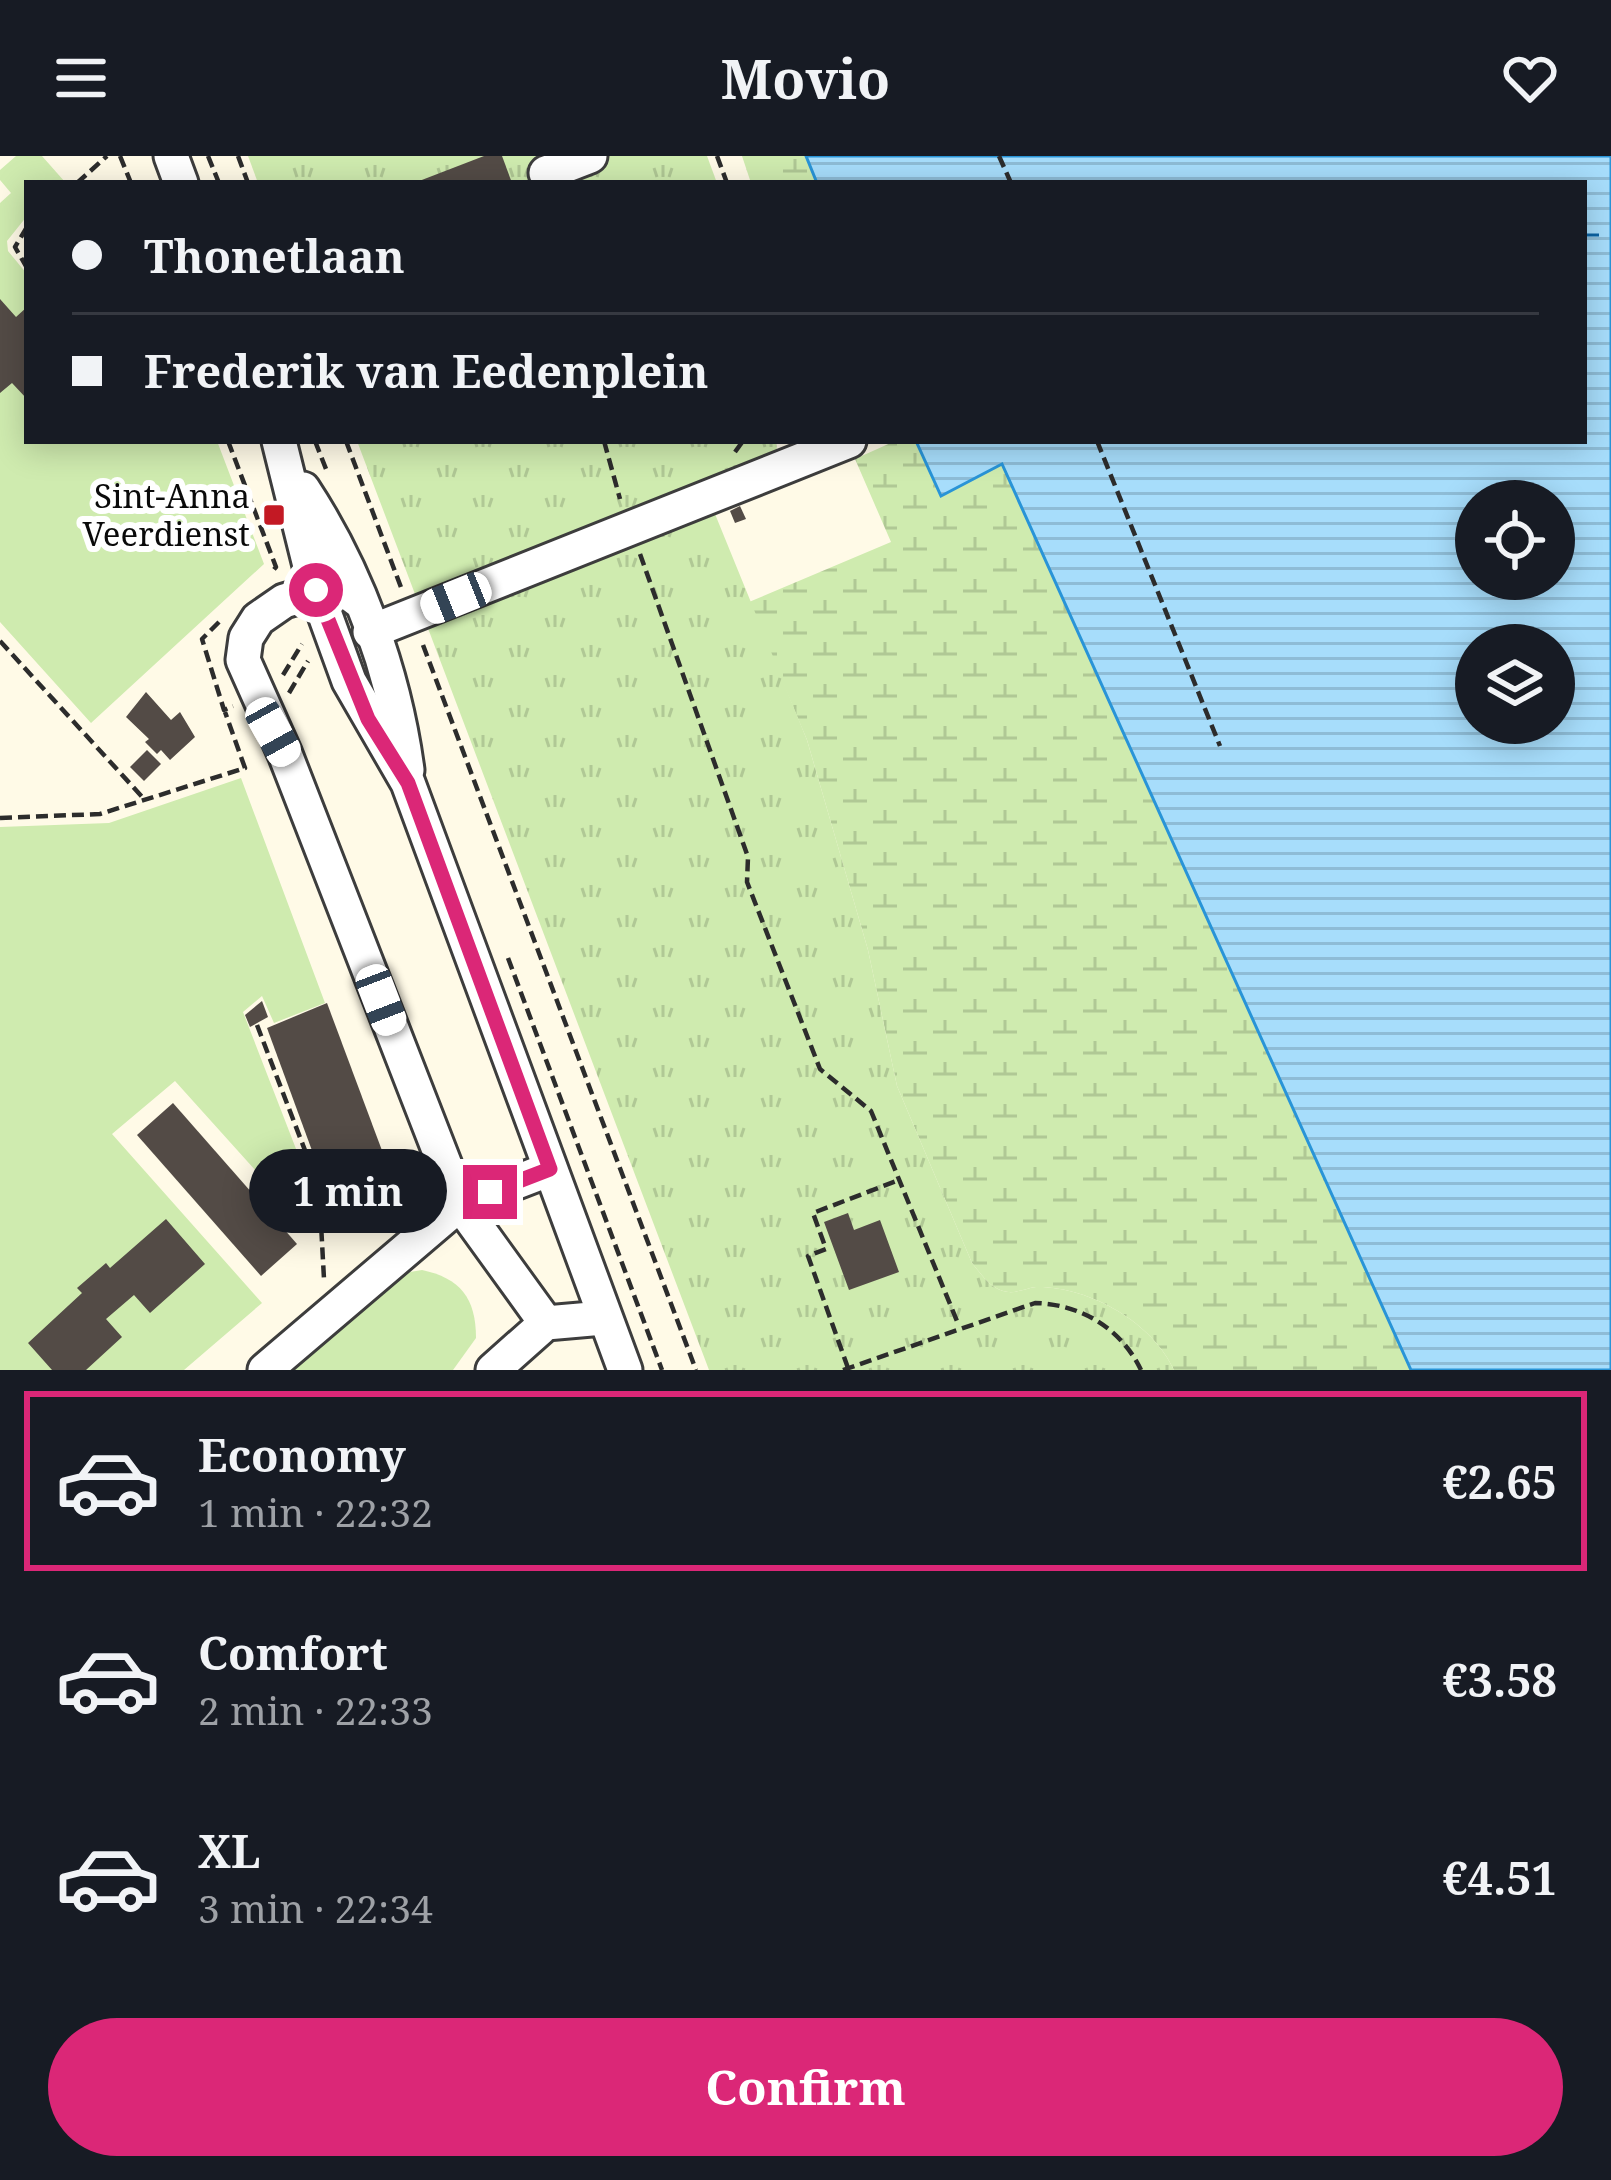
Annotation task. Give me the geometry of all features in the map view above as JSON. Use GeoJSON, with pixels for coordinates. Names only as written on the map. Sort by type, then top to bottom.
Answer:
{"type":"FeatureCollection","features":[{"type":"Feature","properties":{"kind":"street"},"geometry":{"type":"LineString","coordinates":[[546,173],[590,156]]}},
{"type":"Feature","properties":{"kind":"street"},"geometry":{"type":"LineString","coordinates":[[370,632],[626,515],[840,444]]}},
{"type":"Feature","properties":{"kind":"street"},"geometry":{"type":"LineString","coordinates":[[284,454],[316,590],[368,719],[408,783],[625,1370]]}},
{"type":"Feature","properties":{"kind":"street"},"geometry":{"type":"LineString","coordinates":[[284,454],[335,538],[358,599],[398,707],[408,783]]}},
{"type":"Feature","properties":{"kind":"street"},"geometry":{"type":"LineString","coordinates":[[358,599],[338,585],[316,590],[258,619],[246,638],[243,660],[285,754],[460,1204],[546,1323]]}},
{"type":"Feature","properties":{"kind":"street"},"geometry":{"type":"LineString","coordinates":[[265,1370],[460,1204],[550,1169]]}},
{"type":"Feature","properties":{"kind":"street"},"geometry":{"type":"LineString","coordinates":[[493,1370],[546,1323],[603,1318]]}},
{"type":"Feature","properties":{"kind":"path"},"geometry":{"type":"LineString","coordinates":[[80,180],[107,156]]}},
{"type":"Feature","properties":{"kind":"path"},"geometry":{"type":"LineString","coordinates":[[24,232],[15,248],[24,263]]}},
{"type":"Feature","properties":{"kind":"path"},"geometry":{"type":"LineString","coordinates":[[347,444],[696,1370]]}},
{"type":"Feature","properties":{"kind":"path"},"geometry":{"type":"LineString","coordinates":[[605,444],[748,857],[747,882],[820,1069],[871,1111],[959,1326]]}},
{"type":"Feature","properties":{"kind":"path"},"geometry":{"type":"LineString","coordinates":[[1098,444],[1220,746]]}},
{"type":"Feature","properties":{"kind":"path"},"geometry":{"type":"LineString","coordinates":[[0,641],[145,800]]}},
{"type":"Feature","properties":{"kind":"path"},"geometry":{"type":"LineString","coordinates":[[0,818],[100,814],[245,769],[224,710]]}},
{"type":"Feature","properties":{"kind":"path"},"geometry":{"type":"LineString","coordinates":[[257,1025],[319,1187],[319,1273],[342,1302]]}},
{"type":"Feature","properties":{"kind":"path"},"geometry":{"type":"LineString","coordinates":[[899,1180],[813,1213],[826,1249],[808,1256],[846,1369],[1035,1303],[1054,1304],[1097,1320],[1120,1336],[1141,1370]]}},
{"type":"Feature","properties":{"kind":"green space"},"geometry":{"type":"Polygon","coordinates":[[[16,156],[42,156],[63,180],[24,180],[24,220],[7,241],[8,251],[24,270],[24,444],[218,444],[264,564],[91,723],[0,622],[0,203],[11,193],[0,180],[0,170],[16,156]]]}},
{"type":"Feature","properties":{"kind":"green space"},"geometry":{"type":"Polygon","coordinates":[[[248,156],[707,156],[716,180],[257,180],[248,156]]]}},
{"type":"Feature","properties":{"kind":"green space"},"geometry":{"type":"Polygon","coordinates":[[[742,156],[806,156],[816,180],[750,180],[742,156]]]}},
{"type":"Feature","properties":{"kind":"green space"},"geometry":{"type":"Polygon","coordinates":[[[358,444],[776,444],[777,450],[702,482],[807,740],[868,950],[897,1086],[972,1263],[1002,1291],[1056,1288],[1117,1310],[1151,1337],[1174,1370],[709,1370],[358,444]]]}},
{"type":"Feature","properties":{"kind":"green space"},"geometry":{"type":"Polygon","coordinates":[[[888,444],[917,444],[922,457],[1002,463],[1411,1370],[1174,1370],[1151,1337],[1117,1310],[1056,1288],[1002,1291],[972,1263],[897,1086],[868,950],[807,740],[749,602],[891,542],[855,459],[888,444]]]}},
{"type":"Feature","properties":{"kind":"green space"},"geometry":{"type":"Polygon","coordinates":[[[241,778],[325,1003],[274,1023],[262,996],[243,1012],[310,1185],[311,1232],[175,1081],[112,1134],[262,1303],[184,1370],[0,1370],[0,827],[109,823],[241,778]]]}},
{"type":"Feature","properties":{"kind":"green space"},"geometry":{"type":"Polygon","coordinates":[[[422,1270],[456,1284],[473,1312],[476,1338],[453,1370],[289,1370],[404,1273],[422,1270]]]}},
{"type":"Feature","properties":{"kind":"water"},"geometry":{"type":"Polygon","coordinates":[[[806,156],[1611,156],[1611,1370],[1411,1370],[1002,464],[941,496],[917,444],[1587,444],[1587,180],[816,180],[806,156]]]}},
{"type":"Feature","properties":{"kind":"building"},"geometry":{"type":"Polygon","coordinates":[[[484,156],[502,156],[511,180],[422,180],[484,156]]]}},
{"type":"Feature","properties":{"kind":"building"},"geometry":{"type":"Polygon","coordinates":[[[0,299],[16,317],[24,310],[24,396],[12,383],[0,393],[0,299]]]}},
{"type":"Feature","properties":{"kind":"building"},"geometry":{"type":"Polygon","coordinates":[[[740,506],[746,519],[735,523],[730,511],[740,506]]]}},
{"type":"Feature","properties":{"kind":"building"},"geometry":{"type":"Polygon","coordinates":[[[146,692],[171,720],[180,712],[195,737],[170,760],[161,750],[157,754],[126,717],[146,692]]]}},
{"type":"Feature","properties":{"kind":"building"},"geometry":{"type":"Polygon","coordinates":[[[147,750],[161,764],[144,781],[130,767],[147,750]]]}},
{"type":"Feature","properties":{"kind":"building"},"geometry":{"type":"Polygon","coordinates":[[[262,1001],[268,1017],[250,1027],[245,1015],[262,1001]]]}},
{"type":"Feature","properties":{"kind":"building"},"geometry":{"type":"Polygon","coordinates":[[[327,1003],[387,1164],[325,1186],[267,1028],[327,1003]]]}},
{"type":"Feature","properties":{"kind":"building"},"geometry":{"type":"Polygon","coordinates":[[[173,1103],[297,1244],[261,1276],[137,1135],[173,1103]]]}},
{"type":"Feature","properties":{"kind":"building"},"geometry":{"type":"Polygon","coordinates":[[[848,1213],[854,1230],[880,1220],[899,1272],[849,1290],[824,1222],[848,1213]]]}},
{"type":"Feature","properties":{"kind":"building"},"geometry":{"type":"Polygon","coordinates":[[[166,1219],[205,1264],[150,1313],[134,1295],[106,1319],[122,1337],[86,1370],[52,1370],[28,1343],[82,1293],[77,1288],[106,1263],[110,1268],[166,1219]]]}},
{"type":"Feature","properties":{"kind":"ferry route"},"geometry":{"type":"LineString","coordinates":[[1587,235],[1611,235]]}},
{"type":"Feature","properties":{"kind":"place","name":"Sint-Anna Veerdienst"},"geometry":{"type":"Point","coordinates":[274,515]}},
{"type":"Feature","properties":{"kind":"route"},"geometry":{"type":"LineString","coordinates":[[316,590],[349,680],[408,783],[550,1169],[490,1192]]}}]}
